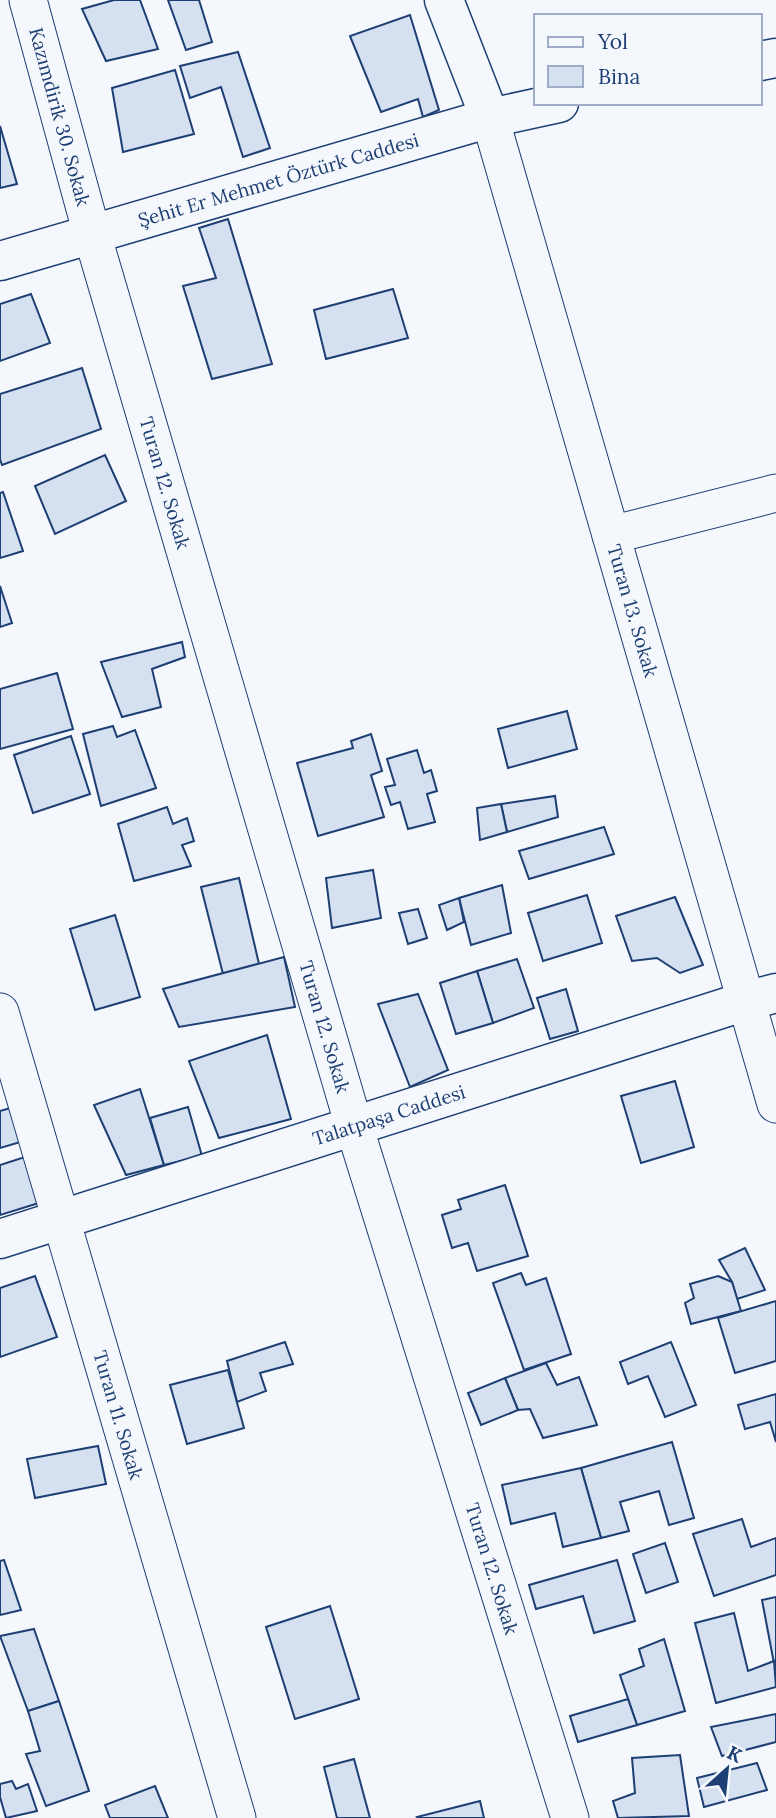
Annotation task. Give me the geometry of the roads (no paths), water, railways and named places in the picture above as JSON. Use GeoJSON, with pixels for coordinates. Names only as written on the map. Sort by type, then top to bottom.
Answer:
{"type":"FeatureCollection","features":[{"type":"Feature","properties":{"kind":"street","name":"Kazımdirik 30. Sokak"},"geometry":{"type":"LineString","coordinates":[[28,0],[92,234]]}},
{"type":"Feature","properties":{"kind":"street"},"geometry":{"type":"LineString","coordinates":[[444,0],[490,118]]}},
{"type":"Feature","properties":{"kind":"street","name":"Şehit Er Mehmet Öztürk Caddesi"},"geometry":{"type":"LineString","coordinates":[[0,261],[490,118],[550,105]]}},
{"type":"Feature","properties":{"kind":"street","name":"Turan 13. Sokak"},"geometry":{"type":"LineString","coordinates":[[490,118],[611,535],[761,997],[776,1104]]}},
{"type":"Feature","properties":{"kind":"street","name":"Turan 12. Sokak"},"geometry":{"type":"LineString","coordinates":[[92,234],[354,1126],[570,1818]]}},
{"type":"Feature","properties":{"kind":"street"},"geometry":{"type":"LineString","coordinates":[[611,535],[776,493]]}},
{"type":"Feature","properties":{"kind":"street","name":"Talatpaşa Caddesi"},"geometry":{"type":"LineString","coordinates":[[0,1239],[761,997]]}},
{"type":"Feature","properties":{"kind":"street","name":"Turan 11. Sokak"},"geometry":{"type":"LineString","coordinates":[[0,1012],[237,1818]]}}]}
